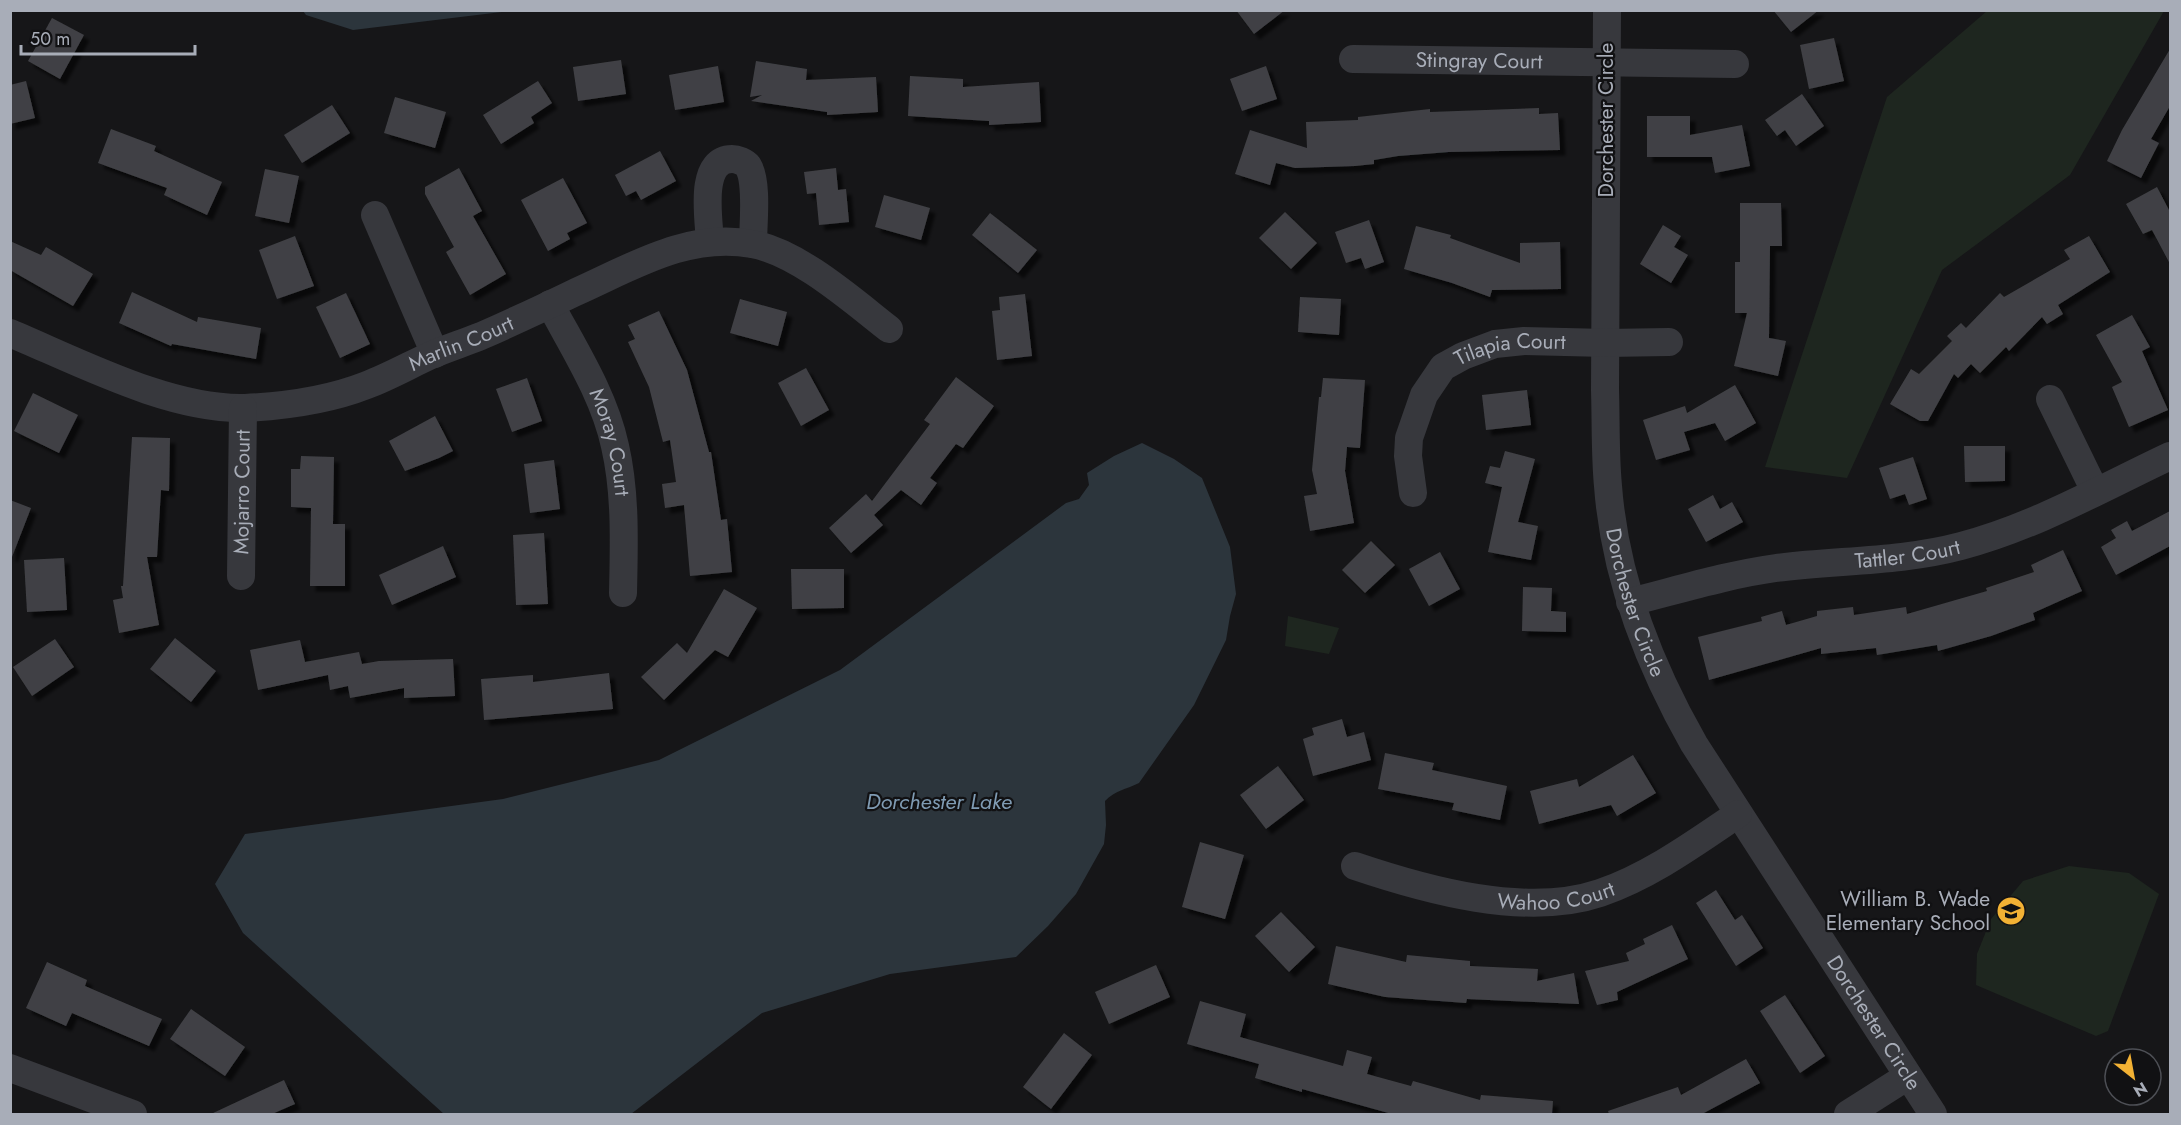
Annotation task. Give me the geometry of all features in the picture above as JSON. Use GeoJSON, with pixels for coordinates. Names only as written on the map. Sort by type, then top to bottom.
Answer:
{"type":"FeatureCollection","features":[{"type":"Feature","properties":{"kind":"street","name":"Dorchester Circle"},"geometry":{"type":"LineString","coordinates":[[1607,10],[1605,390],[1608,487],[1630,602],[1641,636],[1672,705],[1738,814],[1933,1114]]}},
{"type":"Feature","properties":{"kind":"street","name":"Stingray Court"},"geometry":{"type":"LineString","coordinates":[[1353,59],[1735,64]]}},
{"type":"Feature","properties":{"kind":"street"},"geometry":{"type":"LineString","coordinates":[[710,242],[708,187],[710,176],[721,161],[738,159],[748,165],[753,183],[753,244]]}},
{"type":"Feature","properties":{"kind":"street"},"geometry":{"type":"LineString","coordinates":[[375,215],[435,354]]}},
{"type":"Feature","properties":{"kind":"street","name":"Marlin Court"},"geometry":{"type":"LineString","coordinates":[[10,333],[161,394],[213,407],[276,406],[316,400],[364,386],[664,252],[710,242],[753,244],[778,252],[798,262],[889,329]]}},
{"type":"Feature","properties":{"kind":"street","name":"Moray Court"},"geometry":{"type":"LineString","coordinates":[[550,304],[589,377],[609,423],[616,446],[623,521],[623,593]]}},
{"type":"Feature","properties":{"kind":"street","name":"Tilapia Court"},"geometry":{"type":"LineString","coordinates":[[1413,493],[1408,456],[1409,438],[1424,395],[1443,367],[1463,356],[1495,344],[1524,341],[1606,344],[1669,342]]}},
{"type":"Feature","properties":{"kind":"street"},"geometry":{"type":"LineString","coordinates":[[2050,399],[2095,491]]}},
{"type":"Feature","properties":{"kind":"street","name":"Mojarro Court"},"geometry":{"type":"LineString","coordinates":[[241,576],[243,408]]}},
{"type":"Feature","properties":{"kind":"street","name":"Tattler Court"},"geometry":{"type":"LineString","coordinates":[[1630,602],[1716,579],[1773,568],[1904,557],[1962,546],[2011,530],[2170,456]]}},
{"type":"Feature","properties":{"kind":"street","name":"Wahoo Court"},"geometry":{"type":"LineString","coordinates":[[1355,866],[1426,889],[1502,901],[1533,903],[1584,898],[1624,883],[1666,861],[1738,814]]}},
{"type":"Feature","properties":{"kind":"street"},"geometry":{"type":"LineString","coordinates":[[10,1068],[133,1114]]}},
{"type":"Feature","properties":{"kind":"street"},"geometry":{"type":"LineString","coordinates":[[1848,1114],[1908,1076]]}},
{"type":"Feature","properties":{"kind":"shaded area"},"geometry":{"type":"Polygon","coordinates":[[[1987,11],[2164,11],[2070,175],[1942,270],[1847,478],[1765,467],[1887,97],[1987,11]]]}},
{"type":"Feature","properties":{"kind":"shaded area"},"geometry":{"type":"Polygon","coordinates":[[[1288,616],[1339,628],[1329,654],[1285,646],[1288,616]]]}},
{"type":"Feature","properties":{"kind":"shaded area"},"geometry":{"type":"Polygon","coordinates":[[[2069,866],[2129,873],[2159,894],[2108,1031],[2096,1036],[1976,985],[1977,954],[1991,919],[2023,881],[2069,866]]]}},
{"type":"Feature","properties":{"kind":"water"},"geometry":{"type":"Polygon","coordinates":[[[303,11],[510,11],[353,30],[306,15],[303,11]]]}},
{"type":"Feature","properties":{"kind":"water","name":"Dorchester Lake"},"geometry":{"type":"Polygon","coordinates":[[[1142,443],[1174,459],[1202,478],[1230,547],[1236,594],[1226,640],[1194,705],[1139,783],[1117,792],[1105,801],[1104,844],[1076,894],[1016,957],[890,974],[762,1013],[631,1114],[444,1114],[243,933],[215,884],[245,834],[503,799],[659,760],[840,670],[1066,503],[1079,499],[1089,485],[1087,473],[1114,456],[1142,443]]]}},
{"type":"Feature","properties":{"kind":"building"},"geometry":{"type":"Polygon","coordinates":[[[1236,10],[1285,10],[1254,34],[1236,10]]]}},
{"type":"Feature","properties":{"kind":"building"},"geometry":{"type":"Polygon","coordinates":[[[1773,10],[1819,10],[1791,32],[1773,10]]]}},
{"type":"Feature","properties":{"kind":"building"},"geometry":{"type":"Polygon","coordinates":[[[52,18],[84,35],[60,79],[28,61],[52,18]]]}},
{"type":"Feature","properties":{"kind":"building"},"geometry":{"type":"Polygon","coordinates":[[[1834,38],[1844,81],[1809,89],[1800,45],[1834,38]]]}},
{"type":"Feature","properties":{"kind":"building"},"geometry":{"type":"Polygon","coordinates":[[[2170,49],[2170,106],[2151,139],[2159,143],[2141,178],[2107,161],[2122,130],[2170,49]]]}},
{"type":"Feature","properties":{"kind":"building"},"geometry":{"type":"Polygon","coordinates":[[[621,60],[626,94],[578,101],[573,67],[621,60]]]}},
{"type":"Feature","properties":{"kind":"building"},"geometry":{"type":"Polygon","coordinates":[[[756,61],[807,69],[806,80],[876,77],[878,112],[827,115],[827,112],[751,101],[762,95],[750,97],[756,61]]]}},
{"type":"Feature","properties":{"kind":"building"},"geometry":{"type":"Polygon","coordinates":[[[718,66],[724,102],[675,110],[669,75],[718,66]]]}},
{"type":"Feature","properties":{"kind":"building"},"geometry":{"type":"Polygon","coordinates":[[[1266,66],[1277,99],[1242,111],[1230,79],[1266,66]]]}},
{"type":"Feature","properties":{"kind":"building"},"geometry":{"type":"Polygon","coordinates":[[[910,76],[963,79],[963,87],[1039,82],[1041,122],[989,125],[989,121],[908,116],[910,76]]]}},
{"type":"Feature","properties":{"kind":"building"},"geometry":{"type":"Polygon","coordinates":[[[26,81],[35,118],[10,124],[10,85],[26,81]]]}},
{"type":"Feature","properties":{"kind":"building"},"geometry":{"type":"Polygon","coordinates":[[[538,81],[552,103],[531,117],[534,123],[501,144],[483,115],[538,81]]]}},
{"type":"Feature","properties":{"kind":"building"},"geometry":{"type":"Polygon","coordinates":[[[1802,94],[1824,126],[1796,146],[1785,130],[1777,136],[1765,120],[1802,94]]]}},
{"type":"Feature","properties":{"kind":"building"},"geometry":{"type":"Polygon","coordinates":[[[395,97],[446,112],[435,148],[384,133],[395,97]]]}},
{"type":"Feature","properties":{"kind":"building"},"geometry":{"type":"Polygon","coordinates":[[[332,105],[350,133],[302,163],[284,135],[332,105]]]}},
{"type":"Feature","properties":{"kind":"building"},"geometry":{"type":"Polygon","coordinates":[[[1539,108],[1539,114],[1558,113],[1560,150],[1449,152],[1398,156],[1374,160],[1374,164],[1355,166],[1295,168],[1276,163],[1270,185],[1235,174],[1250,130],[1307,148],[1306,122],[1358,120],[1358,117],[1430,109],[1430,112],[1539,108]]]}},
{"type":"Feature","properties":{"kind":"building"},"geometry":{"type":"Polygon","coordinates":[[[1647,116],[1690,116],[1690,135],[1742,125],[1750,166],[1715,173],[1712,157],[1647,157],[1647,116]]]}},
{"type":"Feature","properties":{"kind":"building"},"geometry":{"type":"Polygon","coordinates":[[[111,129],[156,146],[154,151],[222,182],[207,215],[164,195],[167,188],[98,163],[111,129]]]}},
{"type":"Feature","properties":{"kind":"building"},"geometry":{"type":"Polygon","coordinates":[[[660,151],[676,181],[641,200],[636,191],[626,196],[615,175],[660,151]]]}},
{"type":"Feature","properties":{"kind":"building"},"geometry":{"type":"Polygon","coordinates":[[[459,168],[482,211],[473,216],[506,274],[470,295],[446,252],[454,247],[425,194],[425,187],[459,168]]]}},
{"type":"Feature","properties":{"kind":"building"},"geometry":{"type":"Polygon","coordinates":[[[836,168],[838,190],[846,189],[849,222],[819,225],[816,193],[807,194],[804,172],[836,168]]]}},
{"type":"Feature","properties":{"kind":"building"},"geometry":{"type":"Polygon","coordinates":[[[265,169],[299,176],[289,223],[255,216],[265,169]]]}},
{"type":"Feature","properties":{"kind":"building"},"geometry":{"type":"Polygon","coordinates":[[[563,178],[587,223],[567,233],[570,239],[548,251],[521,200],[563,178]]]}},
{"type":"Feature","properties":{"kind":"building"},"geometry":{"type":"Polygon","coordinates":[[[2157,187],[2170,212],[2170,264],[2152,230],[2143,234],[2126,204],[2157,187]]]}},
{"type":"Feature","properties":{"kind":"building"},"geometry":{"type":"Polygon","coordinates":[[[884,195],[930,208],[921,240],[875,227],[884,195]]]}},
{"type":"Feature","properties":{"kind":"building"},"geometry":{"type":"Polygon","coordinates":[[[1740,203],[1781,203],[1782,246],[1770,246],[1769,338],[1786,341],[1778,376],[1734,366],[1747,313],[1735,313],[1735,262],[1740,262],[1740,203]]]}},
{"type":"Feature","properties":{"kind":"building"},"geometry":{"type":"Polygon","coordinates":[[[1285,212],[1317,243],[1291,269],[1259,238],[1285,212]]]}},
{"type":"Feature","properties":{"kind":"building"},"geometry":{"type":"Polygon","coordinates":[[[990,213],[1037,250],[1018,273],[972,235],[990,213]]]}},
{"type":"Feature","properties":{"kind":"building"},"geometry":{"type":"Polygon","coordinates":[[[1369,220],[1384,262],[1365,269],[1361,258],[1346,263],[1335,232],[1369,220]]]}},
{"type":"Feature","properties":{"kind":"building"},"geometry":{"type":"Polygon","coordinates":[[[1663,225],[1681,236],[1674,247],[1688,255],[1671,283],[1640,264],[1663,225]]]}},
{"type":"Feature","properties":{"kind":"building"},"geometry":{"type":"Polygon","coordinates":[[[1416,226],[1451,235],[1450,238],[1520,263],[1520,243],[1560,242],[1561,289],[1492,290],[1490,297],[1404,269],[1416,226]]]}},
{"type":"Feature","properties":{"kind":"building"},"geometry":{"type":"Polygon","coordinates":[[[295,236],[314,286],[277,299],[259,250],[295,236]]]}},
{"type":"Feature","properties":{"kind":"building"},"geometry":{"type":"Polygon","coordinates":[[[2089,236],[2110,272],[2058,305],[2063,314],[2047,324],[2042,317],[2009,351],[2006,347],[1980,373],[1971,364],[1958,378],[1954,374],[1928,421],[1920,421],[1890,404],[1911,369],[1919,374],[1952,341],[1947,336],[1961,323],[1966,328],[2000,293],[2004,297],[2070,259],[2064,250],[2089,236]]]}},
{"type":"Feature","properties":{"kind":"building"},"geometry":{"type":"Polygon","coordinates":[[[10,241],[41,255],[46,247],[93,274],[73,306],[10,270],[10,241]]]}},
{"type":"Feature","properties":{"kind":"building"},"geometry":{"type":"Polygon","coordinates":[[[132,292],[197,322],[198,317],[261,328],[256,359],[172,344],[171,346],[119,323],[132,292]]]}},
{"type":"Feature","properties":{"kind":"building"},"geometry":{"type":"Polygon","coordinates":[[[346,293],[370,344],[340,358],[316,307],[346,293]]]}},
{"type":"Feature","properties":{"kind":"building"},"geometry":{"type":"Polygon","coordinates":[[[1025,294],[1032,356],[997,360],[992,311],[1000,310],[999,297],[1025,294]]]}},
{"type":"Feature","properties":{"kind":"building"},"geometry":{"type":"Polygon","coordinates":[[[1300,297],[1341,299],[1339,335],[1298,332],[1300,297]]]}},
{"type":"Feature","properties":{"kind":"building"},"geometry":{"type":"Polygon","coordinates":[[[740,299],[787,312],[778,346],[730,333],[740,299]]]}},
{"type":"Feature","properties":{"kind":"building"},"geometry":{"type":"Polygon","coordinates":[[[659,311],[687,370],[709,452],[711,452],[721,520],[727,519],[732,572],[690,576],[684,505],[665,508],[662,484],[676,482],[670,440],[663,442],[649,387],[628,342],[635,339],[628,325],[659,311]]]}},
{"type":"Feature","properties":{"kind":"building"},"geometry":{"type":"Polygon","coordinates":[[[2132,315],[2150,347],[2142,351],[2168,410],[2129,427],[2112,387],[2122,382],[2096,335],[2132,315]]]}},
{"type":"Feature","properties":{"kind":"building"},"geometry":{"type":"Polygon","coordinates":[[[806,368],[829,410],[801,426],[778,383],[806,368]]]}},
{"type":"Feature","properties":{"kind":"building"},"geometry":{"type":"Polygon","coordinates":[[[956,377],[994,406],[963,448],[956,444],[930,478],[937,483],[921,505],[901,490],[874,515],[883,525],[851,553],[829,528],[866,494],[872,501],[930,424],[924,420],[956,377]]]}},
{"type":"Feature","properties":{"kind":"building"},"geometry":{"type":"Polygon","coordinates":[[[527,378],[542,421],[512,432],[496,389],[527,378]]]}},
{"type":"Feature","properties":{"kind":"building"},"geometry":{"type":"Polygon","coordinates":[[[1323,378],[1365,380],[1360,448],[1347,447],[1345,471],[1354,523],[1310,531],[1304,496],[1317,494],[1312,470],[1323,378]]]}},
{"type":"Feature","properties":{"kind":"building"},"geometry":{"type":"Polygon","coordinates":[[[1735,385],[1756,423],[1725,441],[1715,423],[1684,432],[1690,450],[1656,460],[1643,420],[1685,406],[1687,413],[1735,385]]]}},
{"type":"Feature","properties":{"kind":"building"},"geometry":{"type":"Polygon","coordinates":[[[1527,390],[1531,425],[1486,430],[1482,395],[1527,390]]]}},
{"type":"Feature","properties":{"kind":"building"},"geometry":{"type":"Polygon","coordinates":[[[33,393],[78,415],[59,453],[14,431],[33,393]]]}},
{"type":"Feature","properties":{"kind":"building"},"geometry":{"type":"Polygon","coordinates":[[[435,416],[453,451],[405,471],[389,441],[435,416]]]}},
{"type":"Feature","properties":{"kind":"building"},"geometry":{"type":"Polygon","coordinates":[[[132,437],[170,438],[169,491],[161,490],[157,557],[147,557],[159,625],[119,633],[113,600],[123,598],[121,586],[123,586],[132,437]]]}},
{"type":"Feature","properties":{"kind":"building"},"geometry":{"type":"Polygon","coordinates":[[[1964,446],[2005,446],[2005,481],[1965,482],[1964,446]]]}},
{"type":"Feature","properties":{"kind":"building"},"geometry":{"type":"Polygon","coordinates":[[[1505,451],[1535,459],[1518,522],[1538,526],[1531,560],[1488,552],[1502,487],[1485,483],[1490,466],[1500,468],[1505,451]]]}},
{"type":"Feature","properties":{"kind":"building"},"geometry":{"type":"Polygon","coordinates":[[[301,456],[334,457],[333,524],[345,524],[345,586],[310,586],[311,508],[291,507],[291,469],[300,469],[301,456]]]}},
{"type":"Feature","properties":{"kind":"building"},"geometry":{"type":"Polygon","coordinates":[[[1913,457],[1927,499],[1909,505],[1905,494],[1890,499],[1879,468],[1913,457]]]}},
{"type":"Feature","properties":{"kind":"building"},"geometry":{"type":"Polygon","coordinates":[[[554,460],[560,509],[530,513],[524,464],[554,460]]]}},
{"type":"Feature","properties":{"kind":"building"},"geometry":{"type":"Polygon","coordinates":[[[1713,495],[1720,509],[1732,502],[1743,522],[1706,542],[1688,509],[1713,495]]]}},
{"type":"Feature","properties":{"kind":"building"},"geometry":{"type":"Polygon","coordinates":[[[10,500],[31,508],[12,557],[10,556],[10,500]]]}},
{"type":"Feature","properties":{"kind":"building"},"geometry":{"type":"Polygon","coordinates":[[[2170,511],[2170,546],[2116,575],[2101,547],[2116,538],[2111,530],[2127,521],[2132,531],[2170,511]]]}},
{"type":"Feature","properties":{"kind":"building"},"geometry":{"type":"Polygon","coordinates":[[[544,533],[548,604],[516,605],[513,535],[544,533]]]}},
{"type":"Feature","properties":{"kind":"building"},"geometry":{"type":"Polygon","coordinates":[[[1371,541],[1395,565],[1365,593],[1342,570],[1371,541]]]}},
{"type":"Feature","properties":{"kind":"building"},"geometry":{"type":"Polygon","coordinates":[[[443,546],[456,577],[392,605],[379,575],[443,546]]]}},
{"type":"Feature","properties":{"kind":"building"},"geometry":{"type":"Polygon","coordinates":[[[2063,550],[2082,591],[2033,613],[2035,620],[1991,636],[1938,651],[1937,645],[1877,655],[1876,648],[1821,654],[1821,648],[1709,680],[1698,637],[1762,621],[1761,617],[1782,611],[1786,625],[1817,616],[1817,611],[1853,607],[1854,615],[1906,607],[1907,614],[1987,591],[1986,588],[2034,572],[2031,565],[2063,550]]]}},
{"type":"Feature","properties":{"kind":"building"},"geometry":{"type":"Polygon","coordinates":[[[1440,552],[1460,589],[1429,606],[1409,569],[1440,552]]]}},
{"type":"Feature","properties":{"kind":"building"},"geometry":{"type":"Polygon","coordinates":[[[64,558],[67,610],[27,612],[24,560],[64,558]]]}},
{"type":"Feature","properties":{"kind":"building"},"geometry":{"type":"Polygon","coordinates":[[[791,569],[844,569],[844,608],[792,609],[791,569]]]}},
{"type":"Feature","properties":{"kind":"building"},"geometry":{"type":"Polygon","coordinates":[[[1523,587],[1552,588],[1551,611],[1566,612],[1566,632],[1522,631],[1523,587]]]}},
{"type":"Feature","properties":{"kind":"building"},"geometry":{"type":"Polygon","coordinates":[[[724,589],[757,608],[728,657],[715,650],[664,700],[641,677],[677,643],[687,653],[724,589]]]}},
{"type":"Feature","properties":{"kind":"building"},"geometry":{"type":"Polygon","coordinates":[[[175,638],[216,671],[191,702],[150,669],[175,638]]]}},
{"type":"Feature","properties":{"kind":"building"},"geometry":{"type":"Polygon","coordinates":[[[55,639],[74,667],[32,696],[13,667],[55,639]]]}},
{"type":"Feature","properties":{"kind":"building"},"geometry":{"type":"Polygon","coordinates":[[[300,640],[305,662],[359,652],[362,664],[379,661],[453,659],[455,696],[404,698],[404,688],[350,698],[348,686],[330,690],[328,675],[258,690],[250,650],[300,640]]]}},
{"type":"Feature","properties":{"kind":"building"},"geometry":{"type":"Polygon","coordinates":[[[609,673],[613,709],[484,720],[481,679],[533,675],[533,682],[609,673]]]}},
{"type":"Feature","properties":{"kind":"building"},"geometry":{"type":"Polygon","coordinates":[[[1342,719],[1347,737],[1364,732],[1371,760],[1313,776],[1303,739],[1314,735],[1312,728],[1342,719]]]}},
{"type":"Feature","properties":{"kind":"building"},"geometry":{"type":"Polygon","coordinates":[[[1385,753],[1434,763],[1432,770],[1507,786],[1500,820],[1452,810],[1454,803],[1378,789],[1385,753]]]}},
{"type":"Feature","properties":{"kind":"building"},"geometry":{"type":"Polygon","coordinates":[[[1633,755],[1656,793],[1617,816],[1611,805],[1539,824],[1530,791],[1577,779],[1579,787],[1633,755]]]}},
{"type":"Feature","properties":{"kind":"building"},"geometry":{"type":"Polygon","coordinates":[[[1278,766],[1304,800],[1266,829],[1240,795],[1278,766]]]}},
{"type":"Feature","properties":{"kind":"building"},"geometry":{"type":"Polygon","coordinates":[[[1200,842],[1244,855],[1225,919],[1182,907],[1200,842]]]}},
{"type":"Feature","properties":{"kind":"building"},"geometry":{"type":"Polygon","coordinates":[[[1716,890],[1735,920],[1742,915],[1763,948],[1736,966],[1696,903],[1716,890]]]}},
{"type":"Feature","properties":{"kind":"building"},"geometry":{"type":"Polygon","coordinates":[[[1281,912],[1315,947],[1289,972],[1255,936],[1281,912]]]}},
{"type":"Feature","properties":{"kind":"building"},"geometry":{"type":"Polygon","coordinates":[[[1672,925],[1688,959],[1617,992],[1618,1000],[1597,1005],[1585,971],[1629,961],[1626,953],[1645,944],[1643,939],[1672,925]]]}},
{"type":"Feature","properties":{"kind":"building"},"geometry":{"type":"Polygon","coordinates":[[[1336,946],[1406,962],[1407,955],[1470,961],[1470,966],[1538,969],[1537,981],[1574,973],[1579,1004],[1467,999],[1466,1003],[1385,997],[1328,984],[1336,946]]]}},
{"type":"Feature","properties":{"kind":"building"},"geometry":{"type":"Polygon","coordinates":[[[47,962],[87,980],[85,986],[162,1019],[149,1046],[72,1013],[66,1026],[26,1008],[47,962]]]}},
{"type":"Feature","properties":{"kind":"building"},"geometry":{"type":"Polygon","coordinates":[[[1156,965],[1170,997],[1109,1024],[1095,992],[1156,965]]]}},
{"type":"Feature","properties":{"kind":"building"},"geometry":{"type":"Polygon","coordinates":[[[1785,995],[1825,1056],[1800,1073],[1760,1011],[1785,995]]]}},
{"type":"Feature","properties":{"kind":"building"},"geometry":{"type":"Polygon","coordinates":[[[1200,1001],[1246,1014],[1240,1037],[1343,1066],[1347,1050],[1372,1057],[1367,1074],[1411,1086],[1413,1081],[1480,1100],[1481,1095],[1553,1101],[1552,1114],[1392,1114],[1255,1078],[1259,1064],[1187,1044],[1200,1001]]]}},
{"type":"Feature","properties":{"kind":"building"},"geometry":{"type":"Polygon","coordinates":[[[191,1009],[245,1047],[225,1076],[170,1039],[191,1009]]]}},
{"type":"Feature","properties":{"kind":"building"},"geometry":{"type":"Polygon","coordinates":[[[1064,1033],[1092,1055],[1051,1109],[1023,1087],[1064,1033]]]}},
{"type":"Feature","properties":{"kind":"building"},"geometry":{"type":"Polygon","coordinates":[[[1746,1059],[1760,1083],[1702,1114],[1609,1114],[1608,1111],[1678,1087],[1681,1095],[1746,1059]]]}},
{"type":"Feature","properties":{"kind":"building"},"geometry":{"type":"Polygon","coordinates":[[[284,1080],[295,1104],[272,1114],[211,1114],[284,1080]]]}},
{"type":"Feature","properties":{"kind":"place","name":"William B. Wade Elementary School"},"geometry":{"type":"Point","coordinates":[2011,911]}}]}
